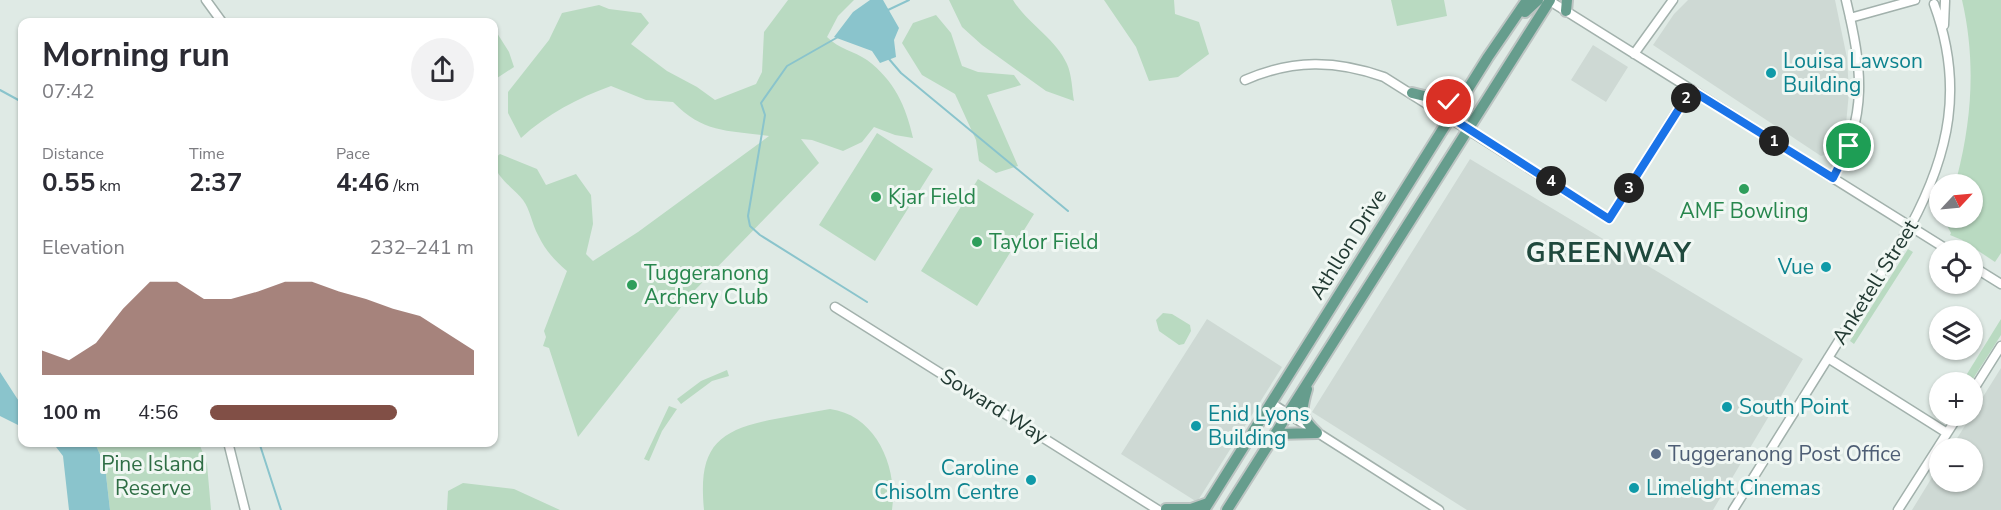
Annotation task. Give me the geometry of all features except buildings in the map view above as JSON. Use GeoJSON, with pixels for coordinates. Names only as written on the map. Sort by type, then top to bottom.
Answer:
{"type":"FeatureCollection","features":[{"type":"Feature","properties":{"kind":"main road","name":"Athllon Drive"},"geometry":{"type":"LineString","coordinates":[[1206,507],[1450,117],[1527,0]]}},
{"type":"Feature","properties":{"kind":"main road"},"geometry":{"type":"LineString","coordinates":[[1502,36],[1529,6],[1538,0]]}},
{"type":"Feature","properties":{"kind":"main road","name":"Athllon Drive"},"geometry":{"type":"LineString","coordinates":[[1227,510],[1549,0]]}},
{"type":"Feature","properties":{"kind":"main road"},"geometry":{"type":"LineString","coordinates":[[1412,93],[1449,102],[1463,97]]}},
{"type":"Feature","properties":{"kind":"main road"},"geometry":{"type":"LineString","coordinates":[[1311,378],[1302,411],[1304,419],[1317,433]]}},
{"type":"Feature","properties":{"kind":"main road"},"geometry":{"type":"LineString","coordinates":[[1276,434],[1317,433]]}},
{"type":"Feature","properties":{"kind":"main road"},"geometry":{"type":"LineString","coordinates":[[1167,510],[1206,507]]}},
{"type":"Feature","properties":{"kind":"street"},"geometry":{"type":"LineString","coordinates":[[207,0],[219,18]]}},
{"type":"Feature","properties":{"kind":"street"},"geometry":{"type":"LineString","coordinates":[[1549,0],[1567,5],[1634,54],[1931,240]]}},
{"type":"Feature","properties":{"kind":"street"},"geometry":{"type":"LineString","coordinates":[[1634,54],[1673,0]]}},
{"type":"Feature","properties":{"kind":"street"},"geometry":{"type":"LineString","coordinates":[[1833,178],[1849,146],[1860,100],[1860,66],[1846,0]]}},
{"type":"Feature","properties":{"kind":"street"},"geometry":{"type":"LineString","coordinates":[[1900,6],[1915,0]]}},
{"type":"Feature","properties":{"kind":"street"},"geometry":{"type":"LineString","coordinates":[[1850,18],[1900,6],[1932,2],[1941,4],[1945,0]]}},
{"type":"Feature","properties":{"kind":"street","name":"Anketell Street"},"geometry":{"type":"LineString","coordinates":[[1732,510],[1910,227],[1934,178],[1946,138],[1949,118],[1950,74],[1944,32],[1945,0]]}},
{"type":"Feature","properties":{"kind":"street","name":"Anketell Street"},"geometry":{"type":"LineString","coordinates":[[1932,2],[1944,32]]}},
{"type":"Feature","properties":{"kind":"street"},"geometry":{"type":"LineString","coordinates":[[1245,80],[1288,65],[1320,63],[1371,72],[1412,93],[1609,219],[1691,90]]}},
{"type":"Feature","properties":{"kind":"street"},"geometry":{"type":"LineString","coordinates":[[1983,273],[2001,284]]}},
{"type":"Feature","properties":{"kind":"street","name":"Soward Way"},"geometry":{"type":"LineString","coordinates":[[836,307],[1155,508],[1167,510]]}},
{"type":"Feature","properties":{"kind":"street"},"geometry":{"type":"LineString","coordinates":[[1983,375],[2001,346]]}},
{"type":"Feature","properties":{"kind":"street"},"geometry":{"type":"LineString","coordinates":[[1828,358],[1947,433]]}},
{"type":"Feature","properties":{"kind":"street"},"geometry":{"type":"LineString","coordinates":[[1271,403],[1429,507],[1439,510]]}},
{"type":"Feature","properties":{"kind":"street"},"geometry":{"type":"LineString","coordinates":[[1899,510],[1952,426]]}},
{"type":"Feature","properties":{"kind":"street"},"geometry":{"type":"LineString","coordinates":[[229,447],[245,510]]}},
{"type":"Feature","properties":{"kind":"shaded area","name":"Louisa Lawson Building"},"geometry":{"type":"Polygon","coordinates":[[[1688,0],[1835,0],[1847,58],[1849,92],[1846,124],[1835,151],[1821,156],[1653,45],[1674,14],[1688,0]]]}},
{"type":"Feature","properties":{"kind":"shaded area"},"geometry":{"type":"Polygon","coordinates":[[[1593,45],[1628,67],[1606,102],[1571,80],[1593,45]]]}},
{"type":"Feature","properties":{"kind":"shaded area"},"geometry":{"type":"Polygon","coordinates":[[[1470,159],[1803,359],[1713,510],[1467,510],[1312,412],[1470,159]]]}},
{"type":"Feature","properties":{"kind":"shaded area"},"geometry":{"type":"Polygon","coordinates":[[[1207,319],[1282,367],[1197,502],[1121,454],[1207,319]]]}},
{"type":"Feature","properties":{"kind":"shaded area"},"geometry":{"type":"Polygon","coordinates":[[[2001,368],[2001,510],[1912,510],[1929,482],[1929,492],[1983,492],[1983,438],[1957,438],[1965,426],[1983,426],[1983,397],[2001,368]]]}},
{"type":"Feature","properties":{"kind":"green space"},"geometry":{"type":"Polygon","coordinates":[[[788,0],[854,0],[838,16],[827,37],[867,60],[885,76],[898,94],[913,138],[895,135],[874,127],[862,142],[843,151],[812,140],[801,139],[819,163],[693,292],[578,437],[549,348],[543,346],[546,337],[544,331],[567,271],[544,246],[525,204],[498,173],[498,156],[500,154],[537,169],[546,185],[576,174],[591,195],[593,224],[586,254],[593,261],[638,232],[769,136],[718,129],[695,120],[673,102],[646,100],[611,86],[563,108],[541,121],[521,138],[508,113],[508,92],[549,40],[562,13],[599,5],[609,9],[641,13],[649,23],[631,44],[667,71],[697,87],[715,100],[756,84],[762,72],[764,32],[788,0]]]}},
{"type":"Feature","properties":{"kind":"green space"},"geometry":{"type":"Polygon","coordinates":[[[949,0],[1013,0],[1062,55],[1070,73],[1074,101],[1046,91],[982,45],[962,27],[949,0]]]}},
{"type":"Feature","properties":{"kind":"green space"},"geometry":{"type":"Polygon","coordinates":[[[1104,0],[1174,0],[1175,14],[1199,22],[1209,54],[1178,77],[1149,81],[1136,47],[1104,0]]]}},
{"type":"Feature","properties":{"kind":"green space"},"geometry":{"type":"Polygon","coordinates":[[[1391,0],[1444,0],[1447,16],[1397,26],[1391,0]]]}},
{"type":"Feature","properties":{"kind":"green space"},"geometry":{"type":"Polygon","coordinates":[[[1962,0],[2001,0],[2001,253],[1995,262],[1983,254],[1983,240],[1962,240],[1950,235],[1948,228],[1983,228],[1983,174],[1958,174],[1969,111],[1971,67],[1962,0]]]}},
{"type":"Feature","properties":{"kind":"green space"},"geometry":{"type":"Polygon","coordinates":[[[936,15],[951,33],[962,66],[978,72],[1014,75],[1021,85],[987,95],[1018,166],[996,173],[979,161],[976,140],[955,94],[922,75],[902,43],[913,23],[936,15]]]}},
{"type":"Feature","properties":{"kind":"green space"},"geometry":{"type":"Polygon","coordinates":[[[498,35],[509,52],[514,67],[498,77],[498,35]]]}},
{"type":"Feature","properties":{"kind":"green space","name":"Kjar Field"},"geometry":{"type":"Polygon","coordinates":[[[877,133],[933,169],[875,261],[819,225],[877,133]]]}},
{"type":"Feature","properties":{"kind":"green space","name":"Taylor Field"},"geometry":{"type":"Polygon","coordinates":[[[978,179],[1034,214],[977,306],[921,271],[978,179]]]}},
{"type":"Feature","properties":{"kind":"green space"},"geometry":{"type":"Polygon","coordinates":[[[1908,249],[1913,252],[1854,344],[1850,341],[1908,249]]]}},
{"type":"Feature","properties":{"kind":"green space"},"geometry":{"type":"Polygon","coordinates":[[[1163,313],[1172,314],[1190,325],[1191,331],[1184,344],[1179,345],[1159,331],[1156,320],[1163,313]]]}},
{"type":"Feature","properties":{"kind":"green space"},"geometry":{"type":"Polygon","coordinates":[[[2001,319],[2001,335],[1977,372],[1968,372],[1976,360],[1983,360],[1983,348],[2001,319]]]}},
{"type":"Feature","properties":{"kind":"green space"},"geometry":{"type":"Polygon","coordinates":[[[727,370],[729,376],[712,381],[681,404],[677,399],[701,381],[727,370]]]}},
{"type":"Feature","properties":{"kind":"green space"},"geometry":{"type":"Polygon","coordinates":[[[669,406],[677,409],[662,431],[649,461],[644,459],[669,406]]]}},
{"type":"Feature","properties":{"kind":"green space"},"geometry":{"type":"Polygon","coordinates":[[[830,409],[846,413],[860,421],[881,446],[891,477],[892,510],[704,510],[704,471],[715,445],[725,436],[755,424],[830,409]]]}},
{"type":"Feature","properties":{"kind":"green space","name":"Pine Island Reserve"},"geometry":{"type":"Polygon","coordinates":[[[97,447],[201,447],[207,464],[211,510],[110,510],[105,466],[97,447]]]}},
{"type":"Feature","properties":{"kind":"green space"},"geometry":{"type":"Polygon","coordinates":[[[463,483],[514,489],[560,510],[447,510],[448,491],[463,483]]]}},
{"type":"Feature","properties":{"kind":"water"},"geometry":{"type":"Polygon","coordinates":[[[870,0],[883,0],[899,28],[894,40],[896,57],[880,63],[872,51],[834,37],[853,12],[870,0]]]}},
{"type":"Feature","properties":{"kind":"water"},"geometry":{"type":"Polygon","coordinates":[[[0,372],[18,400],[18,425],[0,416],[0,372]]]}},
{"type":"Feature","properties":{"kind":"water"},"geometry":{"type":"Polygon","coordinates":[[[56,447],[97,447],[105,466],[110,510],[69,510],[63,456],[56,447]]]}},
{"type":"Feature","properties":{"kind":"waterway"},"geometry":{"type":"LineString","coordinates":[[888,10],[909,0]]}},
{"type":"Feature","properties":{"kind":"waterway"},"geometry":{"type":"LineString","coordinates":[[838,37],[787,66],[761,103],[765,115],[748,216],[750,226],[760,235],[867,302]]}},
{"type":"Feature","properties":{"kind":"waterway"},"geometry":{"type":"LineString","coordinates":[[889,59],[901,73],[1068,211]]}},
{"type":"Feature","properties":{"kind":"waterway"},"geometry":{"type":"LineString","coordinates":[[0,90],[18,100]]}},
{"type":"Feature","properties":{"kind":"waterway"},"geometry":{"type":"LineString","coordinates":[[261,447],[281,510]]}},
{"type":"Feature","properties":{"kind":"place","name":"Louisa Lawson Building"},"geometry":{"type":"Point","coordinates":[1771,73]}},
{"type":"Feature","properties":{"kind":"place","name":"AMF Bowling"},"geometry":{"type":"Point","coordinates":[1744,189]}},
{"type":"Feature","properties":{"kind":"place","name":"Kjar Field"},"geometry":{"type":"Point","coordinates":[876,197]}},
{"type":"Feature","properties":{"kind":"place","name":"Taylor Field"},"geometry":{"type":"Point","coordinates":[977,242]}},
{"type":"Feature","properties":{"kind":"place","name":"Vue"},"geometry":{"type":"Point","coordinates":[1826,267]}},
{"type":"Feature","properties":{"kind":"place","name":"Tuggeranong Archery Club"},"geometry":{"type":"Point","coordinates":[632,285]}},
{"type":"Feature","properties":{"kind":"place","name":"South Point"},"geometry":{"type":"Point","coordinates":[1727,407]}},
{"type":"Feature","properties":{"kind":"place","name":"Enid Lyons Building"},"geometry":{"type":"Point","coordinates":[1196,426]}},
{"type":"Feature","properties":{"kind":"place","name":"Tuggeranong Post Office"},"geometry":{"type":"Point","coordinates":[1656,454]}},
{"type":"Feature","properties":{"kind":"place","name":"Caroline Chisolm Centre"},"geometry":{"type":"Point","coordinates":[1031,480]}},
{"type":"Feature","properties":{"kind":"place","name":"Limelight Cinemas"},"geometry":{"type":"Point","coordinates":[1634,488]}},
{"type":"Feature","properties":{"kind":"district","name":"GREENWAY"},"geometry":{"type":"Point","coordinates":[1609,253]}},
{"type":"Feature","properties":{"kind":"route"},"geometry":{"type":"LineString","coordinates":[[1449,102],[1463,97],[1450,117],[1609,219],[1691,90],[1833,178],[1849,146]]}}]}
